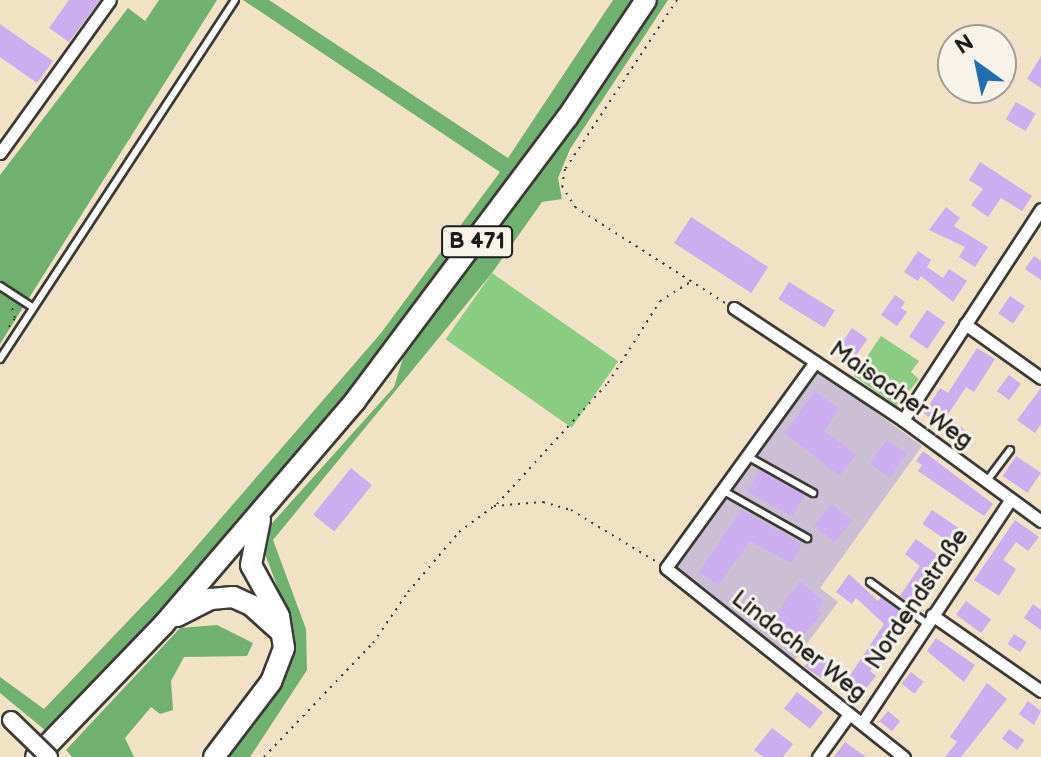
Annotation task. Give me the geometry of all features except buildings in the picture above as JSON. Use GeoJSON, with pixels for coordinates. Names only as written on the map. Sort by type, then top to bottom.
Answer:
{"type":"FeatureCollection","features":[{"type":"Feature","properties":{"kind":"highway","name":"B 471"},"geometry":{"type":"LineString","coordinates":[[36,757],[164,624],[264,510],[439,294],[567,118],[646,0]]}},
{"type":"Feature","properties":{"kind":"highway"},"geometry":{"type":"LineString","coordinates":[[214,757],[271,682],[281,664],[284,635],[251,565],[264,510]]}},
{"type":"Feature","properties":{"kind":"highway"},"geometry":{"type":"LineString","coordinates":[[164,624],[211,599],[233,597],[251,605],[284,635]]}},
{"type":"Feature","properties":{"kind":"street"},"geometry":{"type":"LineString","coordinates":[[0,153],[110,0]]}},
{"type":"Feature","properties":{"kind":"street"},"geometry":{"type":"LineString","coordinates":[[903,420],[1041,209]]}},
{"type":"Feature","properties":{"kind":"street","name":"Maisacher Weg"},"geometry":{"type":"LineString","coordinates":[[734,308],[903,420],[1041,521]]}},
{"type":"Feature","properties":{"kind":"street"},"geometry":{"type":"LineString","coordinates":[[965,324],[1041,378]]}},
{"type":"Feature","properties":{"kind":"street"},"geometry":{"type":"LineString","coordinates":[[666,568],[815,362]]}},
{"type":"Feature","properties":{"kind":"street","name":"Nordendstraße"},"geometry":{"type":"LineString","coordinates":[[862,723],[1010,500]]}},
{"type":"Feature","properties":{"kind":"street","name":"Lindacher Weg"},"geometry":{"type":"LineString","coordinates":[[666,568],[904,757]]}},
{"type":"Feature","properties":{"kind":"street"},"geometry":{"type":"LineString","coordinates":[[929,619],[1041,691]]}},
{"type":"Feature","properties":{"kind":"street"},"geometry":{"type":"LineString","coordinates":[[818,757],[849,714]]}},
{"type":"Feature","properties":{"kind":"street"},"geometry":{"type":"LineString","coordinates":[[11,720],[49,757]]}},
{"type":"Feature","properties":{"kind":"lane"},"geometry":{"type":"LineString","coordinates":[[0,359],[235,0]]}},
{"type":"Feature","properties":{"kind":"lane"},"geometry":{"type":"LineString","coordinates":[[0,286],[32,307]]}},
{"type":"Feature","properties":{"kind":"lane"},"geometry":{"type":"LineString","coordinates":[[986,482],[1010,450]]}},
{"type":"Feature","properties":{"kind":"lane"},"geometry":{"type":"LineString","coordinates":[[747,456],[813,493]]}},
{"type":"Feature","properties":{"kind":"lane"},"geometry":{"type":"LineString","coordinates":[[722,490],[807,538]]}},
{"type":"Feature","properties":{"kind":"lane"},"geometry":{"type":"LineString","coordinates":[[870,582],[929,619]]}},
{"type":"Feature","properties":{"kind":"path"},"geometry":{"type":"LineString","coordinates":[[677,0],[565,169],[562,186],[575,207],[734,308]]}},
{"type":"Feature","properties":{"kind":"path"},"geometry":{"type":"LineString","coordinates":[[264,757],[373,643],[408,592],[459,532],[494,506],[608,383],[660,301],[691,281]]}},
{"type":"Feature","properties":{"kind":"path"},"geometry":{"type":"LineString","coordinates":[[7,330],[15,318],[9,303]]}},
{"type":"Feature","properties":{"kind":"path"},"geometry":{"type":"LineString","coordinates":[[494,506],[543,502],[571,510],[607,527],[666,568]]}},
{"type":"Feature","properties":{"kind":"shaded area"},"geometry":{"type":"Polygon","coordinates":[[[816,369],[922,446],[820,588],[838,602],[794,661],[673,566],[816,369]]]}},
{"type":"Feature","properties":{"kind":"green space"},"geometry":{"type":"Polygon","coordinates":[[[159,0],[217,0],[0,344],[0,175],[128,8],[145,21],[159,0]]]}},
{"type":"Feature","properties":{"kind":"green space"},"geometry":{"type":"Polygon","coordinates":[[[243,0],[269,0],[508,158],[613,0],[638,0],[560,115],[389,350],[267,498],[51,735],[0,693],[0,677],[44,709],[171,576],[381,333],[500,172],[243,0]]]}},
{"type":"Feature","properties":{"kind":"green space"},"geometry":{"type":"Polygon","coordinates":[[[657,0],[668,0],[570,149],[558,178],[562,199],[542,202],[492,273],[273,540],[306,629],[307,670],[250,757],[227,757],[278,687],[292,654],[292,625],[265,554],[266,530],[394,387],[403,358],[575,124],[657,0]]]}},
{"type":"Feature","properties":{"kind":"green space"},"geometry":{"type":"Polygon","coordinates":[[[492,273],[618,361],[572,428],[446,339],[492,273]]]}},
{"type":"Feature","properties":{"kind":"green space"},"geometry":{"type":"Polygon","coordinates":[[[881,336],[919,361],[911,372],[919,379],[897,406],[854,376],[881,336]]]}},
{"type":"Feature","properties":{"kind":"green space"},"geometry":{"type":"Polygon","coordinates":[[[217,625],[253,643],[247,656],[184,657],[171,681],[173,710],[160,714],[151,707],[125,738],[134,757],[72,757],[66,750],[180,628],[217,625]]]}}]}
